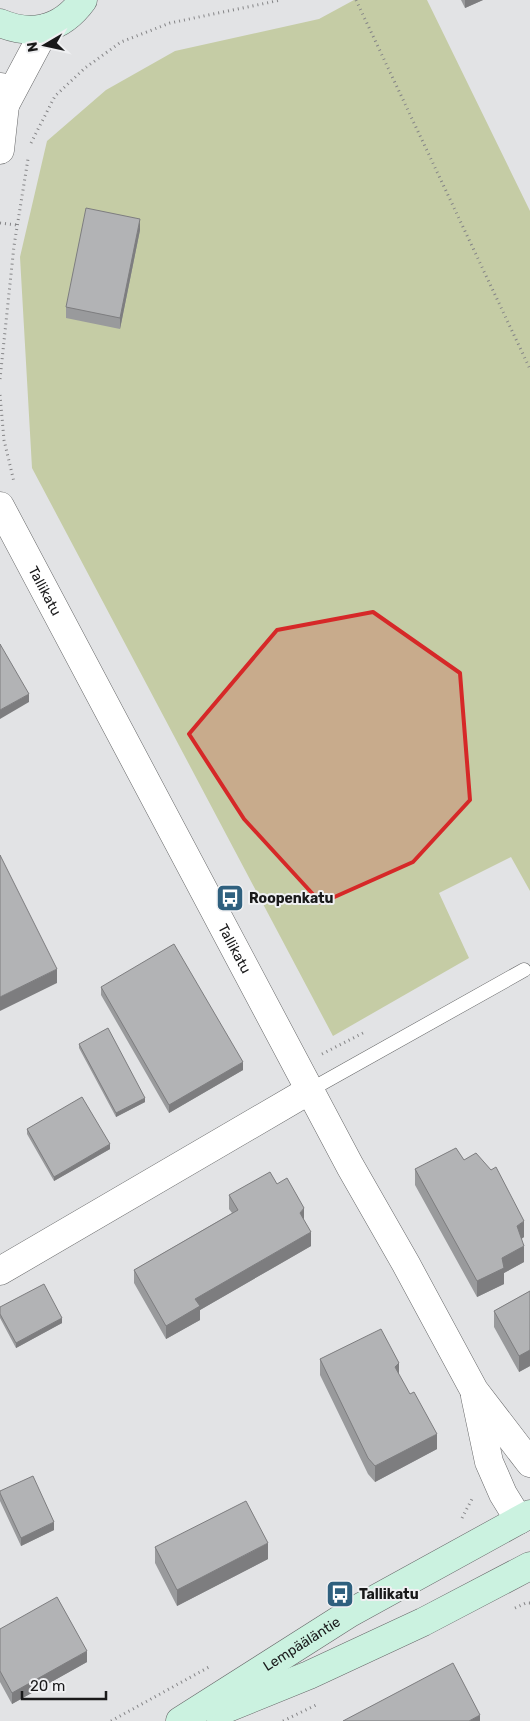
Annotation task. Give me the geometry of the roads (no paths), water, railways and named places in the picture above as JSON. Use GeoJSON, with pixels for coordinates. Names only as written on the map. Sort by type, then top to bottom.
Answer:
{"type":"FeatureCollection","features":[{"type":"Feature","properties":{"kind":"main road"},"geometry":{"type":"LineString","coordinates":[[0,23],[12,28],[29,30],[46,28],[62,22],[75,11],[83,0]]}},
{"type":"Feature","properties":{"kind":"main road","name":"Lempääläntie"},"geometry":{"type":"LineString","coordinates":[[180,1721],[350,1614],[526,1524]]}},
{"type":"Feature","properties":{"kind":"main road","name":"Lempääläntie"},"geometry":{"type":"LineString","coordinates":[[196,1721],[309,1675],[423,1622],[530,1566]]}},
{"type":"Feature","properties":{"kind":"street"},"geometry":{"type":"LineString","coordinates":[[0,150],[2,94],[46,28]]}},
{"type":"Feature","properties":{"kind":"street","name":"Tallikatu"},"geometry":{"type":"LineString","coordinates":[[0,506],[350,1166],[406,1264],[474,1390],[530,1463]]}},
{"type":"Feature","properties":{"kind":"street"},"geometry":{"type":"LineString","coordinates":[[0,1271],[310,1090]]}},
{"type":"Feature","properties":{"kind":"street","name":"Tallikatu"},"geometry":{"type":"LineString","coordinates":[[474,1390],[489,1462],[503,1494],[526,1524]]}},
{"type":"Feature","properties":{"kind":"lane"},"geometry":{"type":"LineString","coordinates":[[310,1090],[524,970]]}},
{"type":"Feature","properties":{"kind":"place","name":"Roopenkatu"},"geometry":{"type":"Point","coordinates":[230,898]}},
{"type":"Feature","properties":{"kind":"place","name":"Tallikatu"},"geometry":{"type":"Point","coordinates":[340,1594]}}]}
